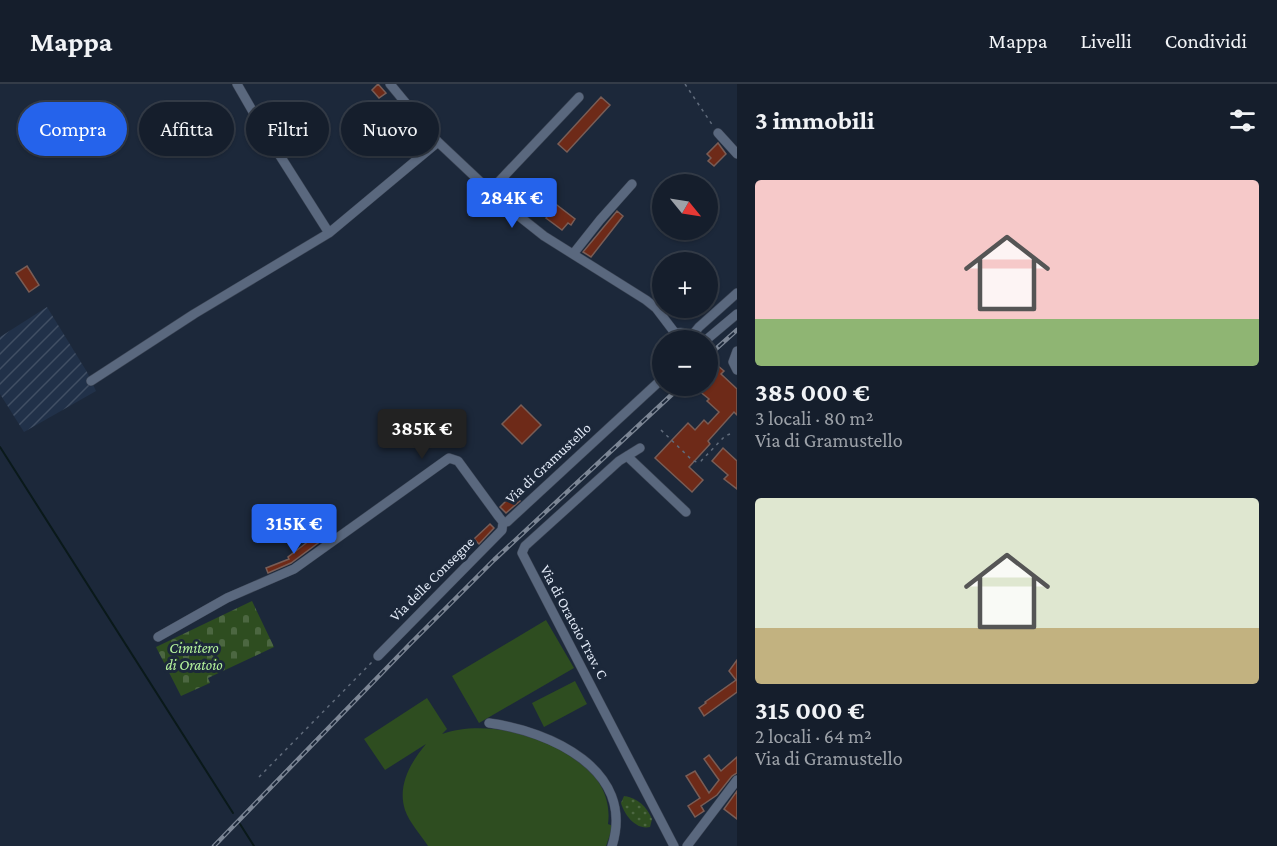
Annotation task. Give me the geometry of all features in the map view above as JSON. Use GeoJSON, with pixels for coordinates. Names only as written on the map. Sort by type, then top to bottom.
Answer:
{"type":"FeatureCollection","features":[{"type":"Feature","properties":{"kind":"street"},"geometry":{"type":"LineString","coordinates":[[237,84],[328,233]]}},
{"type":"Feature","properties":{"kind":"street"},"geometry":{"type":"LineString","coordinates":[[390,84],[405,102]]}},
{"type":"Feature","properties":{"kind":"street"},"geometry":{"type":"LineString","coordinates":[[490,191],[579,97]]}},
{"type":"Feature","properties":{"kind":"street"},"geometry":{"type":"LineString","coordinates":[[718,133],[737,154]]}},
{"type":"Feature","properties":{"kind":"street"},"geometry":{"type":"LineString","coordinates":[[439,143],[532,228],[652,304],[668,330]]}},
{"type":"Feature","properties":{"kind":"street"},"geometry":{"type":"LineString","coordinates":[[91,381],[194,314],[328,233],[421,156]]}},
{"type":"Feature","properties":{"kind":"street"},"geometry":{"type":"LineString","coordinates":[[573,254],[600,219],[632,184]]}},
{"type":"Feature","properties":{"kind":"street"},"geometry":{"type":"LineString","coordinates":[[697,330],[737,293]]}},
{"type":"Feature","properties":{"kind":"street"},"geometry":{"type":"LineString","coordinates":[[718,330],[737,314]]}},
{"type":"Feature","properties":{"kind":"street"},"geometry":{"type":"LineString","coordinates":[[737,351],[733,362],[737,370]]}},
{"type":"Feature","properties":{"kind":"street","name":"Via di Gramustello"},"geometry":{"type":"LineString","coordinates":[[158,637],[227,598],[294,569],[449,458],[458,460],[503,522],[507,522],[652,388]]}},
{"type":"Feature","properties":{"kind":"street","name":"Via di Oratoio Trav. C"},"geometry":{"type":"LineString","coordinates":[[640,448],[619,460],[525,546],[522,553],[674,846]]}},
{"type":"Feature","properties":{"kind":"street"},"geometry":{"type":"LineString","coordinates":[[627,456],[686,512]]}},
{"type":"Feature","properties":{"kind":"street","name":"Via delle Consegne"},"geometry":{"type":"LineString","coordinates":[[378,656],[502,530],[503,522]]}},
{"type":"Feature","properties":{"kind":"street"},"geometry":{"type":"LineString","coordinates":[[489,723],[534,732],[574,752],[593,767],[613,802],[616,820],[612,846]]}},
{"type":"Feature","properties":{"kind":"street"},"geometry":{"type":"LineString","coordinates":[[692,844],[737,780]]}},
{"type":"Feature","properties":{"kind":"path"},"geometry":{"type":"LineString","coordinates":[[685,84],[718,133]]}},
{"type":"Feature","properties":{"kind":"path"},"geometry":{"type":"LineString","coordinates":[[661,430],[693,461],[697,462],[730,434]]}},
{"type":"Feature","properties":{"kind":"path"},"geometry":{"type":"LineString","coordinates":[[259,777],[378,656]]}},
{"type":"Feature","properties":{"kind":"shaded area"},"geometry":{"type":"Polygon","coordinates":[[[47,307],[96,391],[24,432],[0,394],[0,337],[47,307]]]}},
{"type":"Feature","properties":{"kind":"green space","name":"Cimitero di Oratoio"},"geometry":{"type":"Polygon","coordinates":[[[252,601],[274,647],[208,678],[210,683],[181,696],[156,647],[252,601]]]}},
{"type":"Feature","properties":{"kind":"green space"},"geometry":{"type":"Polygon","coordinates":[[[546,620],[574,668],[479,723],[452,676],[546,620]]]}},
{"type":"Feature","properties":{"kind":"green space"},"geometry":{"type":"Polygon","coordinates":[[[575,681],[587,704],[544,727],[532,703],[575,681]]]}},
{"type":"Feature","properties":{"kind":"green space"},"geometry":{"type":"Polygon","coordinates":[[[427,698],[447,729],[442,734],[466,729],[493,729],[522,734],[550,743],[575,757],[594,776],[606,798],[608,824],[613,826],[606,846],[428,846],[407,815],[403,801],[407,774],[415,758],[426,744],[385,770],[364,739],[427,698]]]}},
{"type":"Feature","properties":{"kind":"green space"},"geometry":{"type":"Polygon","coordinates":[[[624,796],[638,801],[645,807],[652,819],[650,827],[640,826],[628,817],[621,803],[624,796]]]}},
{"type":"Feature","properties":{"kind":"building"},"geometry":{"type":"Polygon","coordinates":[[[378,84],[386,93],[379,98],[372,90],[378,84]]]}},
{"type":"Feature","properties":{"kind":"building"},"geometry":{"type":"Polygon","coordinates":[[[601,97],[610,105],[567,152],[558,144],[601,97]]]}},
{"type":"Feature","properties":{"kind":"building"},"geometry":{"type":"Polygon","coordinates":[[[718,143],[726,154],[714,166],[708,161],[711,158],[707,154],[718,143]]]}},
{"type":"Feature","properties":{"kind":"building"},"geometry":{"type":"Polygon","coordinates":[[[553,202],[575,219],[571,225],[568,223],[562,230],[546,218],[551,211],[548,208],[553,202]]]}},
{"type":"Feature","properties":{"kind":"building"},"geometry":{"type":"Polygon","coordinates":[[[617,211],[623,216],[591,257],[583,252],[617,211]]]}},
{"type":"Feature","properties":{"kind":"building"},"geometry":{"type":"Polygon","coordinates":[[[27,266],[39,285],[29,292],[16,273],[27,266]]]}},
{"type":"Feature","properties":{"kind":"building"},"geometry":{"type":"Polygon","coordinates":[[[718,366],[724,371],[721,374],[737,389],[737,415],[734,412],[689,467],[703,480],[692,492],[655,458],[688,423],[695,430],[704,420],[708,424],[719,412],[707,401],[709,399],[705,396],[718,396],[718,366]]]}},
{"type":"Feature","properties":{"kind":"building"},"geometry":{"type":"Polygon","coordinates":[[[521,405],[541,425],[522,444],[502,424],[521,405]]]}},
{"type":"Feature","properties":{"kind":"building"},"geometry":{"type":"Polygon","coordinates":[[[723,448],[737,461],[737,489],[724,479],[728,475],[712,461],[723,448]]]}},
{"type":"Feature","properties":{"kind":"building"},"geometry":{"type":"Polygon","coordinates":[[[513,494],[520,501],[506,513],[500,507],[513,494]]]}},
{"type":"Feature","properties":{"kind":"building"},"geometry":{"type":"Polygon","coordinates":[[[490,524],[494,528],[479,544],[474,539],[490,524]]]}},
{"type":"Feature","properties":{"kind":"building"},"geometry":{"type":"Polygon","coordinates":[[[314,537],[318,543],[291,563],[268,573],[266,568],[289,559],[288,557],[314,537]]]}},
{"type":"Feature","properties":{"kind":"building"},"geometry":{"type":"Polygon","coordinates":[[[737,660],[737,692],[704,716],[699,708],[736,680],[729,671],[737,660]]]}},
{"type":"Feature","properties":{"kind":"building"},"geometry":{"type":"Polygon","coordinates":[[[709,755],[721,771],[737,757],[737,773],[717,795],[701,806],[704,811],[695,817],[688,806],[700,798],[686,776],[695,771],[709,793],[719,780],[704,759],[709,755]]]}},
{"type":"Feature","properties":{"kind":"building"},"geometry":{"type":"Polygon","coordinates":[[[737,791],[737,819],[724,809],[737,791]]]}},
{"type":"Feature","properties":{"kind":"waterway"},"geometry":{"type":"LineString","coordinates":[[0,447],[233,813]]}},
{"type":"Feature","properties":{"kind":"waterway"},"geometry":{"type":"LineString","coordinates":[[240,824],[254,846]]}},
{"type":"Feature","properties":{"kind":"railway"},"geometry":{"type":"LineString","coordinates":[[718,347],[737,330]]}},
{"type":"Feature","properties":{"kind":"railway"},"geometry":{"type":"LineString","coordinates":[[214,846],[494,560],[670,396]]}}]}
